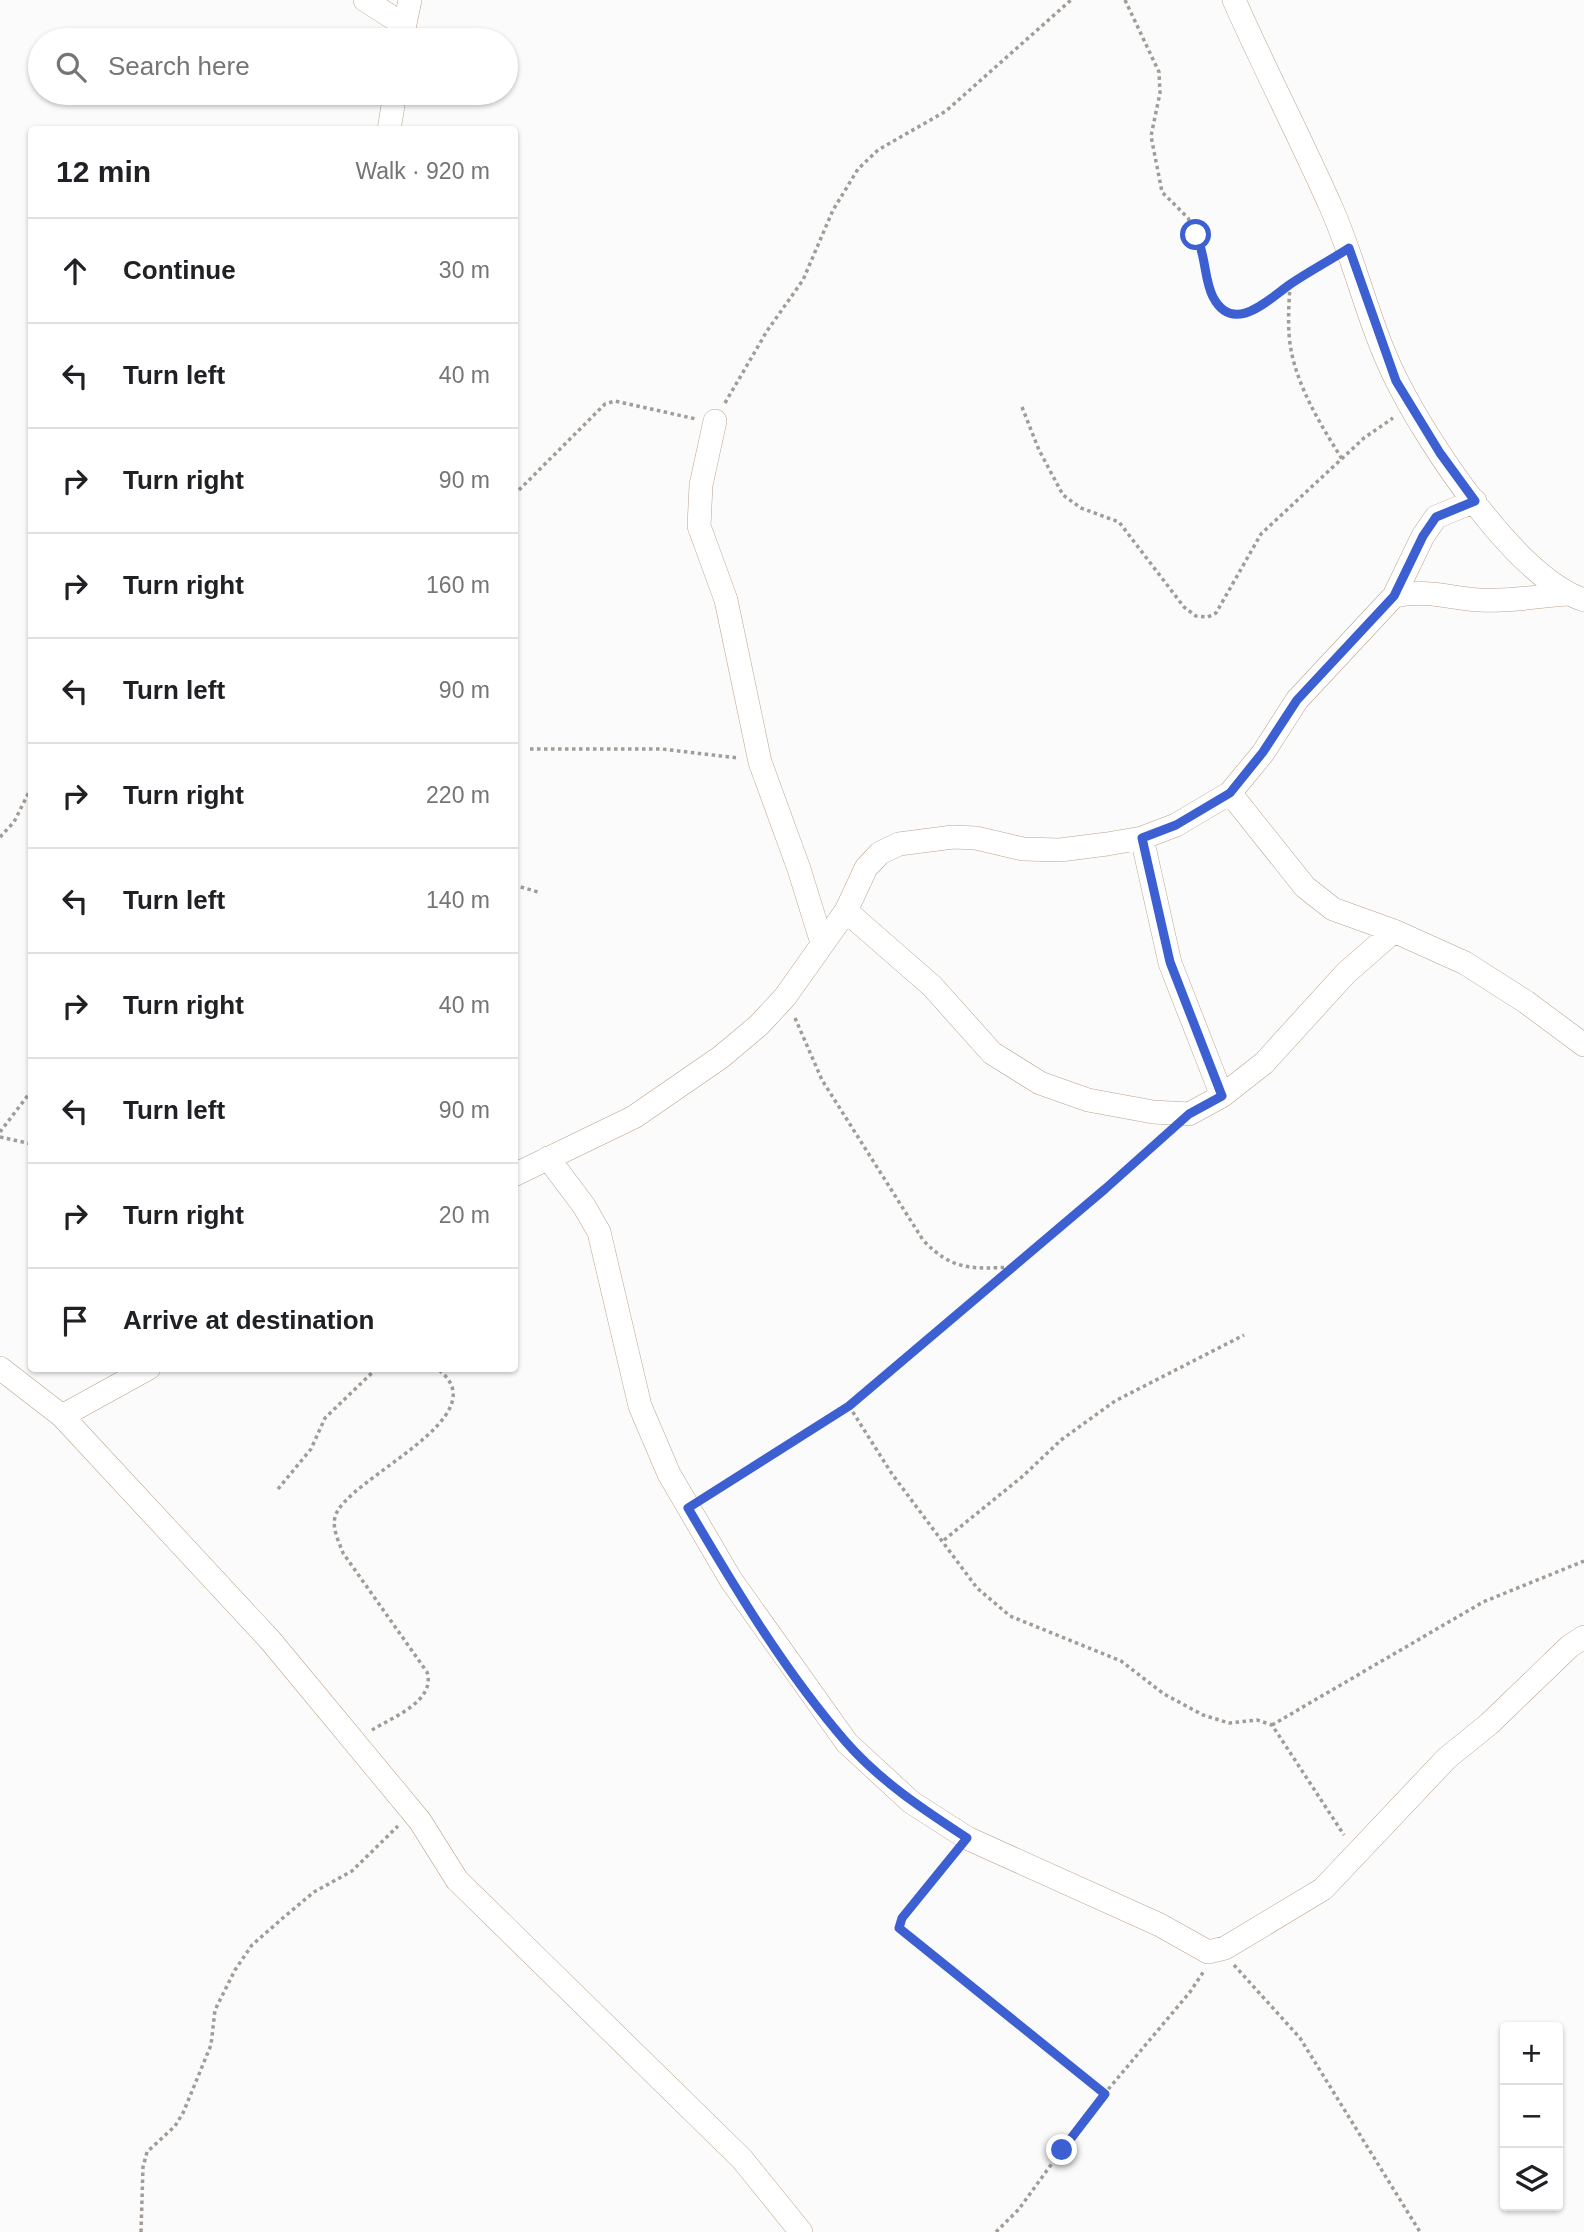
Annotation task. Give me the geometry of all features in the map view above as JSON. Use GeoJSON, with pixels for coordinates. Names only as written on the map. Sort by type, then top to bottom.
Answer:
{"type":"FeatureCollection","features":[{"type":"Feature","properties":{"kind":"street"},"geometry":{"type":"LineString","coordinates":[[365,0],[397,28]]}},
{"type":"Feature","properties":{"kind":"street"},"geometry":{"type":"LineString","coordinates":[[404,28],[410,0]]}},
{"type":"Feature","properties":{"kind":"street"},"geometry":{"type":"LineString","coordinates":[[1234,0],[1349,248],[1396,381],[1440,453],[1523,560],[1575,597]]}},
{"type":"Feature","properties":{"kind":"street"},"geometry":{"type":"LineString","coordinates":[[390,126],[393,105]]}},
{"type":"Feature","properties":{"kind":"street"},"geometry":{"type":"LineString","coordinates":[[715,421],[701,485],[699,526],[726,600],[760,762],[799,869],[822,943]]}},
{"type":"Feature","properties":{"kind":"street"},"geometry":{"type":"LineString","coordinates":[[518,1173],[593,1139],[663,1099],[722,1057],[785,997],[846,911],[866,868],[880,853],[899,844],[964,838],[1023,849],[1060,850],[1142,838],[1176,825],[1230,793],[1263,752],[1297,700],[1394,596],[1417,547],[1436,517],[1475,501]]}},
{"type":"Feature","properties":{"kind":"street"},"geometry":{"type":"LineString","coordinates":[[1394,596],[1431,592],[1478,600],[1575,597]]}},
{"type":"Feature","properties":{"kind":"street"},"geometry":{"type":"LineString","coordinates":[[1230,793],[1305,887],[1333,909],[1394,931],[1465,963],[1526,1002],[1584,1045]]}},
{"type":"Feature","properties":{"kind":"street"},"geometry":{"type":"LineString","coordinates":[[1142,838],[1170,962],[1222,1096]]}},
{"type":"Feature","properties":{"kind":"street"},"geometry":{"type":"LineString","coordinates":[[846,911],[932,986],[992,1053],[1040,1083],[1088,1100],[1153,1112],[1189,1114],[1222,1096],[1264,1063],[1346,973],[1394,931]]}},
{"type":"Feature","properties":{"kind":"street"},"geometry":{"type":"LineString","coordinates":[[548,1158],[600,1232],[640,1406],[669,1474],[730,1580],[847,1743],[911,1801],[967,1838],[1160,1925],[1208,1952],[1221,1950],[1323,1889],[1447,1759],[1489,1724],[1570,1646],[1584,1637]]}},
{"type":"Feature","properties":{"kind":"street"},"geometry":{"type":"LineString","coordinates":[[0,1368],[62,1416],[270,1640],[412,1812],[457,1880],[742,2159],[802,2232]]}},
{"type":"Feature","properties":{"kind":"street"},"geometry":{"type":"LineString","coordinates":[[62,1416],[142,1372]]}},
{"type":"Feature","properties":{"kind":"path"},"geometry":{"type":"LineString","coordinates":[[518,491],[605,404],[615,401],[715,421],[767,331],[803,280],[833,210],[858,169],[878,150],[946,111],[1071,0]]}},
{"type":"Feature","properties":{"kind":"path"},"geometry":{"type":"LineString","coordinates":[[1125,0],[1159,72],[1160,93],[1151,136],[1162,192],[1188,218],[1204,251],[1212,296],[1222,310],[1246,314],[1256,311],[1290,285],[1349,248]]}},
{"type":"Feature","properties":{"kind":"path"},"geometry":{"type":"LineString","coordinates":[[1290,285],[1289,336],[1301,378],[1316,418],[1342,459]]}},
{"type":"Feature","properties":{"kind":"path"},"geometry":{"type":"LineString","coordinates":[[1022,407],[1063,495],[1081,508],[1119,522],[1184,607],[1196,616],[1208,617],[1216,613],[1261,534],[1364,438],[1411,405]]}},
{"type":"Feature","properties":{"kind":"path"},"geometry":{"type":"LineString","coordinates":[[530,749],[699,751],[760,762]]}},
{"type":"Feature","properties":{"kind":"path"},"geometry":{"type":"LineString","coordinates":[[0,837],[14,822],[28,794]]}},
{"type":"Feature","properties":{"kind":"path"},"geometry":{"type":"LineString","coordinates":[[518,887],[538,892]]}},
{"type":"Feature","properties":{"kind":"path"},"geometry":{"type":"LineString","coordinates":[[785,997],[822,1080],[923,1240],[937,1255],[951,1264],[975,1269],[1013,1267]]}},
{"type":"Feature","properties":{"kind":"path"},"geometry":{"type":"LineString","coordinates":[[28,1096],[0,1135],[28,1143]]}},
{"type":"Feature","properties":{"kind":"path"},"geometry":{"type":"LineString","coordinates":[[688,1508],[849,1406],[1189,1114]]}},
{"type":"Feature","properties":{"kind":"path"},"geometry":{"type":"LineString","coordinates":[[944,1540],[1023,1476],[1061,1440],[1115,1401],[1244,1335]]}},
{"type":"Feature","properties":{"kind":"path"},"geometry":{"type":"LineString","coordinates":[[278,1489],[311,1449],[325,1418],[373,1372]]}},
{"type":"Feature","properties":{"kind":"path"},"geometry":{"type":"LineString","coordinates":[[353,1741],[412,1705],[426,1693],[430,1683],[428,1672],[343,1553],[335,1532],[335,1516],[349,1496],[422,1442],[439,1424],[449,1409],[452,1394],[451,1384],[440,1372]]}},
{"type":"Feature","properties":{"kind":"path"},"geometry":{"type":"LineString","coordinates":[[849,1406],[892,1474],[944,1540],[977,1588],[1010,1616],[1121,1661],[1164,1694],[1203,1715],[1228,1723],[1257,1720],[1272,1725],[1315,1794],[1357,1853]]}},
{"type":"Feature","properties":{"kind":"path"},"geometry":{"type":"LineString","coordinates":[[1272,1725],[1483,1602],[1584,1561]]}},
{"type":"Feature","properties":{"kind":"path"},"geometry":{"type":"LineString","coordinates":[[141,2232],[143,2168],[147,2152],[175,2126],[183,2113],[211,2045],[215,2010],[251,1945],[314,1892],[352,1871],[412,1812]]}},
{"type":"Feature","properties":{"kind":"path"},"geometry":{"type":"LineString","coordinates":[[967,1838],[902,1918],[899,1928],[1105,2094]]}},
{"type":"Feature","properties":{"kind":"path"},"geometry":{"type":"LineString","coordinates":[[996,2232],[1019,2209],[1105,2094],[1190,1992],[1221,1950],[1300,2038],[1420,2232]]}},
{"type":"Feature","properties":{"kind":"route"},"geometry":{"type":"LineString","coordinates":[[1062,2150],[1105,2094],[899,1928],[898,1924],[902,1918],[967,1838],[911,1801],[847,1743],[730,1580],[688,1508],[849,1406],[1105,1189],[1189,1114],[1222,1096],[1170,962],[1142,838],[1176,825],[1230,793],[1263,752],[1297,700],[1360,636],[1381,606],[1394,596],[1423,536],[1436,517],[1475,501],[1440,453],[1396,381],[1349,248],[1290,285],[1256,311],[1234,314],[1222,310],[1212,296],[1204,251],[1196,235]]}}]}
